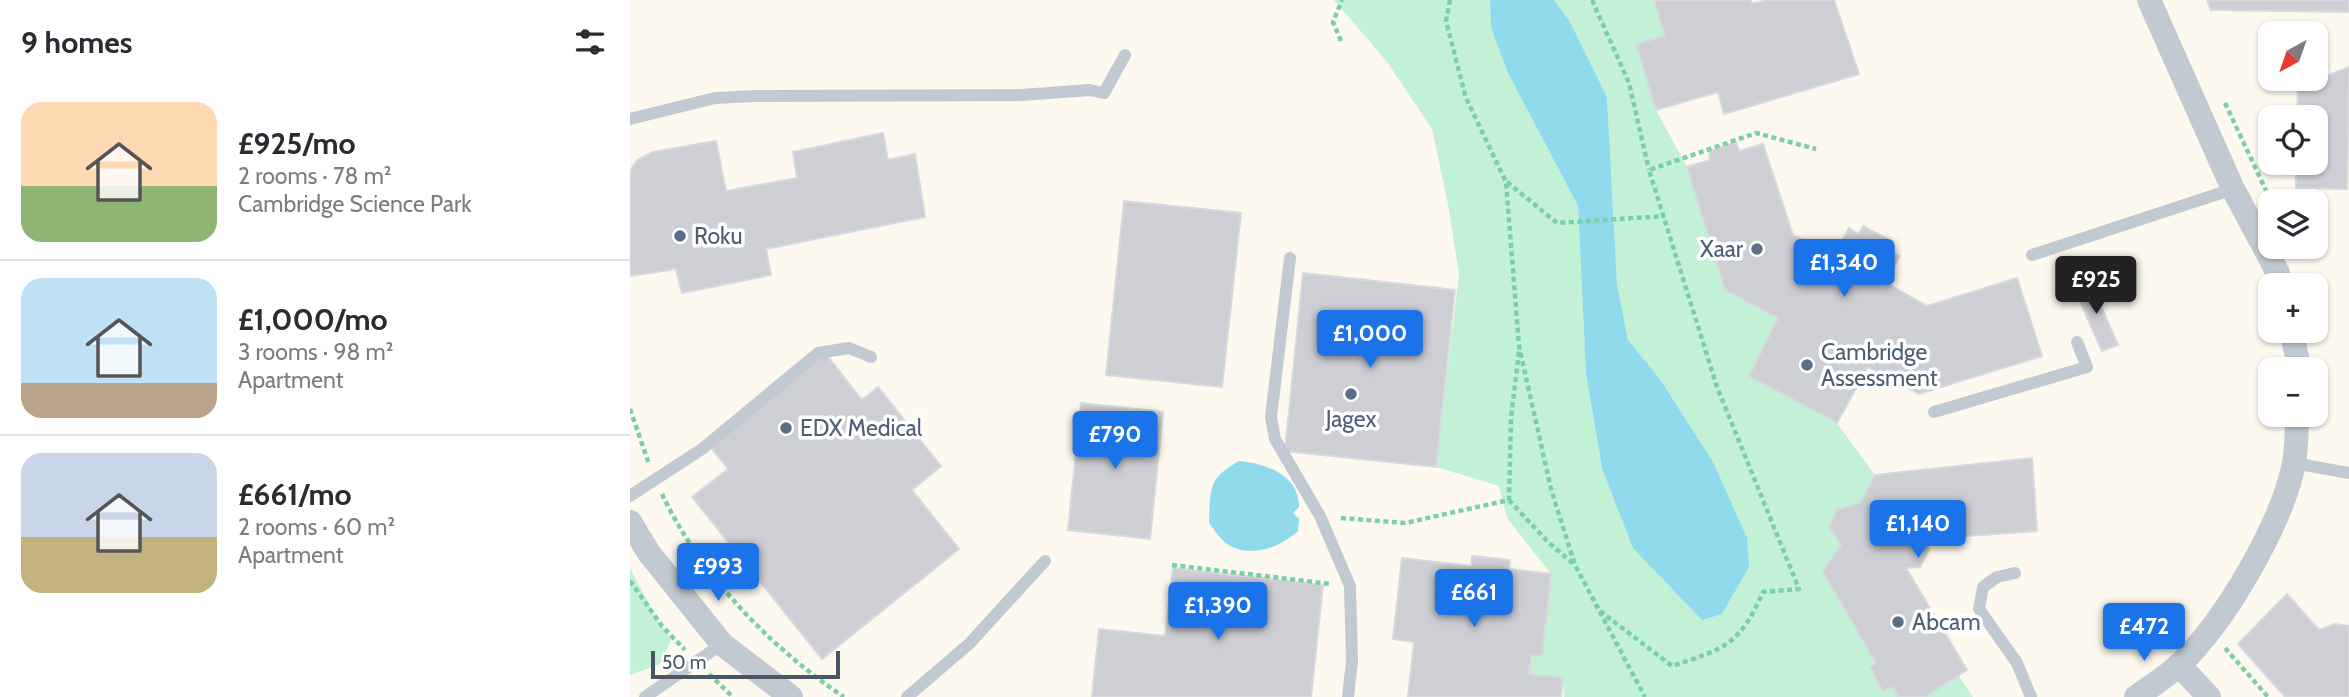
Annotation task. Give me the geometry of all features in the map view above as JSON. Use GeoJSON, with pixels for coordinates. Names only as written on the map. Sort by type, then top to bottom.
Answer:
{"type":"FeatureCollection","features":[{"type":"Feature","properties":{"kind":"street"},"geometry":{"type":"LineString","coordinates":[[2149,0],[2233,189],[2277,273]]}},
{"type":"Feature","properties":{"kind":"street"},"geometry":{"type":"LineString","coordinates":[[2136,697],[2179,665],[2209,631],[2242,583],[2268,536],[2294,463],[2297,427]]}},
{"type":"Feature","properties":{"kind":"street"},"geometry":{"type":"LineString","coordinates":[[630,522],[649,553],[722,644],[791,697]]}},
{"type":"Feature","properties":{"kind":"street"},"geometry":{"type":"LineString","coordinates":[[2179,665],[2209,697]]}},
{"type":"Feature","properties":{"kind":"lane"},"geometry":{"type":"LineString","coordinates":[[630,119],[695,102],[742,97],[1020,95],[1090,90],[1104,93],[1125,55]]}},
{"type":"Feature","properties":{"kind":"lane"},"geometry":{"type":"LineString","coordinates":[[2032,255],[2233,189]]}},
{"type":"Feature","properties":{"kind":"lane"},"geometry":{"type":"LineString","coordinates":[[1290,258],[1271,418],[1275,439],[1320,516],[1350,586],[1352,661],[1348,697]]}},
{"type":"Feature","properties":{"kind":"lane"},"geometry":{"type":"LineString","coordinates":[[1934,412],[2087,367],[2077,342]]}},
{"type":"Feature","properties":{"kind":"lane"},"geometry":{"type":"LineString","coordinates":[[630,496],[702,449],[818,353],[849,348],[871,357]]}},
{"type":"Feature","properties":{"kind":"lane"},"geometry":{"type":"LineString","coordinates":[[2294,463],[2349,473]]}},
{"type":"Feature","properties":{"kind":"lane"},"geometry":{"type":"LineString","coordinates":[[907,697],[969,644],[1045,561]]}},
{"type":"Feature","properties":{"kind":"lane"},"geometry":{"type":"LineString","coordinates":[[2015,573],[1997,577],[1983,587],[1979,609],[2017,663],[2031,697]]}},
{"type":"Feature","properties":{"kind":"lane"},"geometry":{"type":"LineString","coordinates":[[645,697],[722,644]]}},
{"type":"Feature","properties":{"kind":"path"},"geometry":{"type":"LineString","coordinates":[[1340,41],[1333,22],[1342,0]]}},
{"type":"Feature","properties":{"kind":"path"},"geometry":{"type":"LineString","coordinates":[[1450,0],[1446,21],[1466,98],[1506,181],[1519,346],[1551,489],[1576,565],[1645,697]]}},
{"type":"Feature","properties":{"kind":"path"},"geometry":{"type":"LineString","coordinates":[[1592,0],[1629,83],[1649,170],[1717,387],[1799,589],[1763,592],[1749,624],[1717,651],[1672,666],[1600,611]]}},
{"type":"Feature","properties":{"kind":"path"},"geometry":{"type":"LineString","coordinates":[[2220,93],[2265,189]]}},
{"type":"Feature","properties":{"kind":"path"},"geometry":{"type":"LineString","coordinates":[[1649,170],[1756,133],[1816,149]]}},
{"type":"Feature","properties":{"kind":"path"},"geometry":{"type":"LineString","coordinates":[[1506,181],[1557,223],[1665,216]]}},
{"type":"Feature","properties":{"kind":"path"},"geometry":{"type":"LineString","coordinates":[[1519,346],[1511,418],[1509,500],[1548,542],[1576,565]]}},
{"type":"Feature","properties":{"kind":"path"},"geometry":{"type":"LineString","coordinates":[[630,409],[655,480],[690,542],[740,606],[770,637],[844,697]]}},
{"type":"Feature","properties":{"kind":"path"},"geometry":{"type":"LineString","coordinates":[[1320,516],[1405,523],[1509,500]]}},
{"type":"Feature","properties":{"kind":"path"},"geometry":{"type":"LineString","coordinates":[[1172,565],[1350,586]]}},
{"type":"Feature","properties":{"kind":"path"},"geometry":{"type":"LineString","coordinates":[[630,581],[662,626],[733,697]]}},
{"type":"Feature","properties":{"kind":"path"},"geometry":{"type":"LineString","coordinates":[[2226,649],[2268,697]]}},
{"type":"Feature","properties":{"kind":"shaded area"},"geometry":{"type":"Polygon","coordinates":[[[630,0],[2349,0],[2349,697],[630,697],[630,0]]]}},
{"type":"Feature","properties":{"kind":"green space"},"geometry":{"type":"Polygon","coordinates":[[[1334,0],[1490,0],[1491,28],[1508,73],[1578,206],[1586,374],[1602,468],[1722,614],[1731,594],[1713,462],[1660,379],[1628,340],[1617,284],[1607,97],[1569,20],[1554,0],[1654,0],[1665,36],[1636,45],[1656,110],[1687,167],[1725,290],[1778,318],[1749,376],[1837,423],[1875,475],[1860,503],[1837,509],[1829,527],[1841,545],[1876,663],[1870,668],[1883,692],[1893,687],[1898,697],[1564,697],[1563,678],[1529,674],[1531,655],[1542,656],[1551,574],[1507,518],[1499,486],[1436,467],[1459,274],[1432,129],[1387,62],[1334,0]]]}},
{"type":"Feature","properties":{"kind":"green space"},"geometry":{"type":"Polygon","coordinates":[[[630,568],[671,640],[660,664],[630,675],[630,568]]]}},
{"type":"Feature","properties":{"kind":"green space"},"geometry":{"type":"Polygon","coordinates":[[[1959,676],[1973,697],[1925,697],[1959,676]]]}},
{"type":"Feature","properties":{"kind":"water"},"geometry":{"type":"Polygon","coordinates":[[[1490,0],[1554,0],[1569,20],[1607,97],[1617,284],[1628,340],[1660,379],[1713,462],[1747,538],[1749,567],[1722,614],[1702,620],[1633,548],[1602,468],[1586,374],[1578,206],[1508,73],[1491,28],[1490,0]]]}},
{"type":"Feature","properties":{"kind":"water"},"geometry":{"type":"Polygon","coordinates":[[[1239,461],[1270,468],[1288,479],[1294,487],[1299,507],[1293,513],[1299,519],[1298,531],[1283,542],[1265,549],[1245,551],[1225,542],[1209,523],[1211,493],[1216,479],[1239,461]]]}},
{"type":"Feature","properties":{"kind":"building"},"geometry":{"type":"Polygon","coordinates":[[[1654,0],[1751,0],[1752,4],[1767,0],[1834,0],[1859,74],[1724,114],[1718,92],[1656,110],[1636,44],[1665,36],[1654,0]]]}},
{"type":"Feature","properties":{"kind":"building"},"geometry":{"type":"Polygon","coordinates":[[[2207,0],[2349,0],[2349,12],[2211,10],[2207,0]]]}},
{"type":"Feature","properties":{"kind":"building"},"geometry":{"type":"Polygon","coordinates":[[[2349,67],[2347,189],[2296,188],[2296,175],[2328,175],[2328,105],[2297,105],[2298,91],[2328,91],[2328,75],[2349,67]]]}},
{"type":"Feature","properties":{"kind":"building"},"geometry":{"type":"Polygon","coordinates":[[[883,133],[888,160],[915,154],[925,217],[766,249],[771,275],[682,293],[676,269],[630,276],[630,171],[637,160],[653,152],[716,141],[726,191],[797,178],[793,152],[883,133]]]}},
{"type":"Feature","properties":{"kind":"building"},"geometry":{"type":"Polygon","coordinates":[[[1736,142],[1739,151],[1763,144],[1793,235],[1834,256],[1849,228],[1859,234],[1863,226],[1893,242],[1890,250],[1900,256],[1885,282],[1927,306],[2017,278],[2042,356],[1919,394],[1868,367],[1837,423],[1749,376],[1778,318],[1725,290],[1687,167],[1710,160],[1709,151],[1736,142]]]}},
{"type":"Feature","properties":{"kind":"building"},"geometry":{"type":"Polygon","coordinates":[[[1124,201],[1241,213],[1222,387],[1106,375],[1124,201]]]}},
{"type":"Feature","properties":{"kind":"building"},"geometry":{"type":"Polygon","coordinates":[[[1303,273],[1455,290],[1436,467],[1285,451],[1303,273]]]}},
{"type":"Feature","properties":{"kind":"building"},"geometry":{"type":"Polygon","coordinates":[[[2090,281],[2118,345],[2102,351],[2074,288],[2090,281]]]}},
{"type":"Feature","properties":{"kind":"building"},"geometry":{"type":"Polygon","coordinates":[[[825,353],[862,400],[878,387],[941,466],[912,490],[959,549],[822,659],[692,497],[728,469],[709,445],[825,353]]]}},
{"type":"Feature","properties":{"kind":"building"},"geometry":{"type":"Polygon","coordinates":[[[1081,403],[1163,412],[1150,539],[1068,530],[1081,403]]]}},
{"type":"Feature","properties":{"kind":"building"},"geometry":{"type":"Polygon","coordinates":[[[2032,458],[2037,531],[1924,539],[1929,550],[1920,567],[1906,568],[1967,670],[1925,697],[1898,697],[1893,687],[1883,692],[1870,667],[1876,663],[1823,572],[1841,545],[1829,527],[1837,509],[1860,503],[1875,475],[2032,458]]]}},
{"type":"Feature","properties":{"kind":"building"},"geometry":{"type":"Polygon","coordinates":[[[1472,556],[1510,560],[1509,569],[1551,574],[1542,656],[1531,655],[1529,674],[1563,678],[1561,697],[1408,697],[1414,642],[1393,639],[1402,558],[1471,566],[1472,556]]]}},
{"type":"Feature","properties":{"kind":"building"},"geometry":{"type":"Polygon","coordinates":[[[1173,568],[1323,585],[1311,697],[1092,697],[1099,629],[1165,636],[1173,568]]]}},
{"type":"Feature","properties":{"kind":"building"},"geometry":{"type":"Polygon","coordinates":[[[2287,594],[2319,630],[2335,624],[2349,626],[2349,697],[2285,697],[2238,644],[2287,594]]]}},
{"type":"Feature","properties":{"kind":"place","name":"Roku"},"geometry":{"type":"Point","coordinates":[680,236]}},
{"type":"Feature","properties":{"kind":"place","name":"Xaar"},"geometry":{"type":"Point","coordinates":[1757,249]}},
{"type":"Feature","properties":{"kind":"place","name":"Cambridge Assessment"},"geometry":{"type":"Point","coordinates":[1807,365]}},
{"type":"Feature","properties":{"kind":"place","name":"Jagex"},"geometry":{"type":"Point","coordinates":[1351,394]}},
{"type":"Feature","properties":{"kind":"place","name":"EDX Medical"},"geometry":{"type":"Point","coordinates":[786,428]}},
{"type":"Feature","properties":{"kind":"place","name":"Abcam"},"geometry":{"type":"Point","coordinates":[1898,622]}}]}
